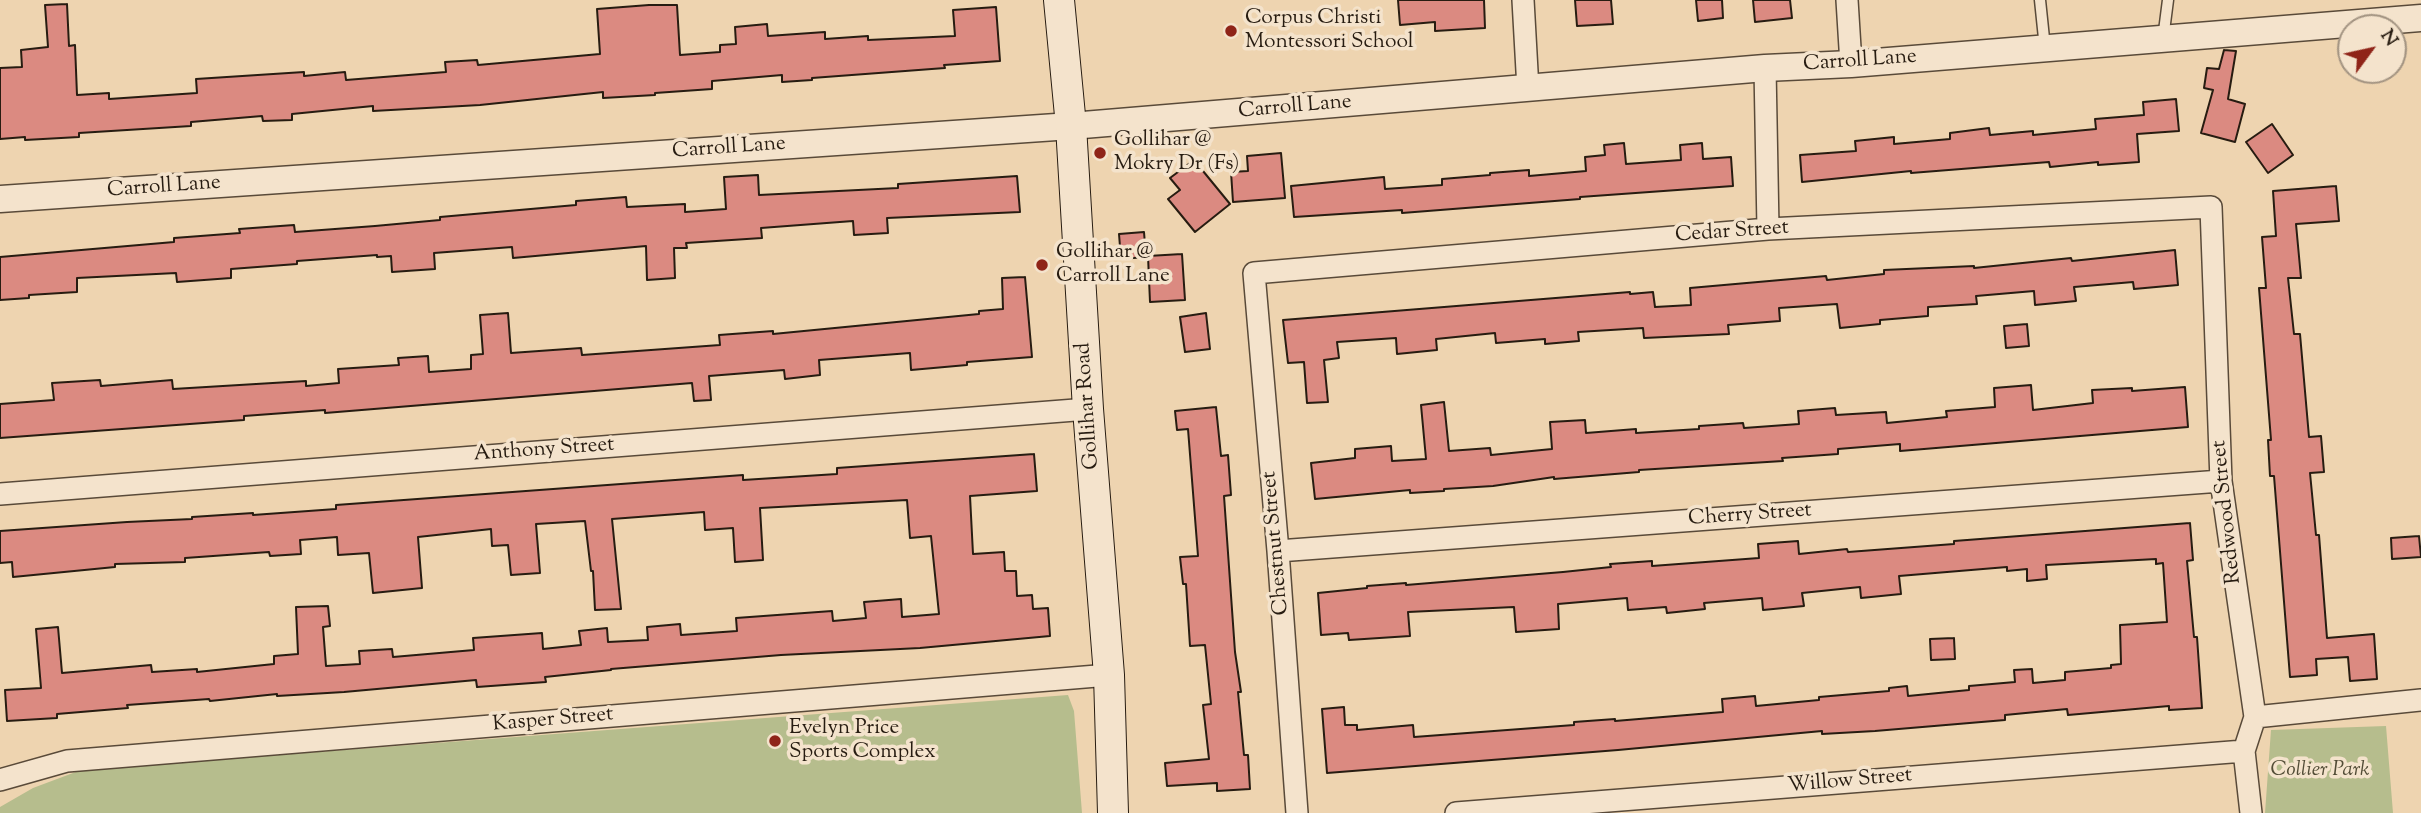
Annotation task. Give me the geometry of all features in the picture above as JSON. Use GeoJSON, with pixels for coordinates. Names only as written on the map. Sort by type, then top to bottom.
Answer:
{"type":"FeatureCollection","features":[{"type":"Feature","properties":{"kind":"main road","name":"Gollihar Road"},"geometry":{"type":"LineString","coordinates":[[1059,0],[1071,126],[1088,409],[1109,675],[1113,813]]}},
{"type":"Feature","properties":{"kind":"street"},"geometry":{"type":"LineString","coordinates":[[1523,0],[1528,89]]}},
{"type":"Feature","properties":{"kind":"street"},"geometry":{"type":"LineString","coordinates":[[1847,0],[1851,64]]}},
{"type":"Feature","properties":{"kind":"street","name":"Carroll Lane"},"geometry":{"type":"LineString","coordinates":[[0,199],[1071,126],[1766,68],[1851,64],[2421,18]]}},
{"type":"Feature","properties":{"kind":"street"},"geometry":{"type":"LineString","coordinates":[[1766,68],[1768,229]]}},
{"type":"Feature","properties":{"kind":"street","name":"Cedar Street"},"geometry":{"type":"LineString","coordinates":[[1254,273],[1768,229],[2211,207]]}},
{"type":"Feature","properties":{"kind":"street","name":"Redwood Street"},"geometry":{"type":"LineString","coordinates":[[2211,207],[2221,481],[2255,717],[2244,751],[2251,813]]}},
{"type":"Feature","properties":{"kind":"street","name":"Chestnut Street"},"geometry":{"type":"LineString","coordinates":[[1254,273],[1297,813]]}},
{"type":"Feature","properties":{"kind":"street","name":"Anthony Street"},"geometry":{"type":"LineString","coordinates":[[0,494],[1088,409]]}},
{"type":"Feature","properties":{"kind":"street","name":"Cherry Street"},"geometry":{"type":"LineString","coordinates":[[1278,551],[2221,481]]}},
{"type":"Feature","properties":{"kind":"street","name":"Kasper Street"},"geometry":{"type":"LineString","coordinates":[[0,780],[67,761],[1109,675]]}},
{"type":"Feature","properties":{"kind":"street"},"geometry":{"type":"LineString","coordinates":[[2255,717],[2421,700]]}},
{"type":"Feature","properties":{"kind":"street","name":"Willow Street"},"geometry":{"type":"LineString","coordinates":[[1456,813],[2244,751]]}},
{"type":"Feature","properties":{"kind":"lane"},"geometry":{"type":"LineString","coordinates":[[2040,0],[2045,48]]}},
{"type":"Feature","properties":{"kind":"lane"},"geometry":{"type":"LineString","coordinates":[[2162,39],[2168,0]]}},
{"type":"Feature","properties":{"kind":"green space","name":"Evelyn Price Sports Complex"},"geometry":{"type":"Polygon","coordinates":[[[1068,695],[1074,711],[1082,813],[0,813],[0,807],[33,788],[81,770],[1068,695]]]}},
{"type":"Feature","properties":{"kind":"green space","name":"Collier Park"},"geometry":{"type":"Polygon","coordinates":[[[2386,726],[2393,813],[2265,813],[2271,730],[2386,726]]]}},
{"type":"Feature","properties":{"kind":"building"},"geometry":{"type":"Polygon","coordinates":[[[1398,0],[1484,0],[1485,28],[1435,31],[1435,22],[1400,25],[1398,0]]]}},
{"type":"Feature","properties":{"kind":"building"},"geometry":{"type":"Polygon","coordinates":[[[1575,0],[1611,0],[1613,24],[1577,26],[1575,0]]]}},
{"type":"Feature","properties":{"kind":"building"},"geometry":{"type":"Polygon","coordinates":[[[1696,0],[1722,0],[1723,18],[1698,21],[1696,0]]]}},
{"type":"Feature","properties":{"kind":"building"},"geometry":{"type":"Polygon","coordinates":[[[1753,0],[1790,0],[1792,18],[1755,22],[1753,0]]]}},
{"type":"Feature","properties":{"kind":"building"},"geometry":{"type":"Polygon","coordinates":[[[67,4],[69,46],[75,45],[77,95],[109,93],[109,99],[197,93],[196,79],[345,72],[346,80],[446,72],[445,62],[477,60],[478,65],[600,54],[597,9],[649,5],[677,5],[680,55],[720,52],[720,45],[736,44],[735,27],[767,24],[768,36],[825,32],[825,39],[868,36],[868,40],[955,36],[953,10],[996,7],[1000,61],[812,80],[782,82],[782,75],[712,81],[712,89],[655,95],[603,98],[603,92],[480,105],[373,111],[373,106],[292,114],[292,120],[263,121],[262,116],[191,122],[191,126],[79,133],[79,137],[0,139],[0,68],[22,67],[21,50],[48,47],[45,5],[67,4]]]}},
{"type":"Feature","properties":{"kind":"building"},"geometry":{"type":"Polygon","coordinates":[[[2224,50],[2236,51],[2228,99],[2245,104],[2235,142],[2201,133],[2213,90],[2204,88],[2207,68],[2219,69],[2224,50]]]}},
{"type":"Feature","properties":{"kind":"building"},"geometry":{"type":"Polygon","coordinates":[[[2176,99],[2179,131],[2137,134],[2139,162],[2098,165],[2098,162],[2050,167],[2049,162],[1911,171],[1802,182],[1800,155],[1856,151],[1855,141],[1894,137],[1894,144],[1950,139],[1950,133],[1989,128],[1990,135],[2033,131],[2033,135],[2096,129],[2095,119],[2144,115],[2143,102],[2176,99]]]}},
{"type":"Feature","properties":{"kind":"building"},"geometry":{"type":"Polygon","coordinates":[[[2272,124],[2293,155],[2268,173],[2246,142],[2272,124]]]}},
{"type":"Feature","properties":{"kind":"building"},"geometry":{"type":"Polygon","coordinates":[[[1624,143],[1626,164],[1681,160],[1680,145],[1702,143],[1703,159],[1731,157],[1733,186],[1402,213],[1402,210],[1294,217],[1291,186],[1384,177],[1385,189],[1442,185],[1442,179],[1490,173],[1529,170],[1529,176],[1586,171],[1585,157],[1605,155],[1604,145],[1624,143]]]}},
{"type":"Feature","properties":{"kind":"building"},"geometry":{"type":"Polygon","coordinates":[[[1281,153],[1285,198],[1233,202],[1231,172],[1248,171],[1247,156],[1281,153]]]}},
{"type":"Feature","properties":{"kind":"building"},"geometry":{"type":"Polygon","coordinates":[[[1194,160],[1230,204],[1195,232],[1168,199],[1180,190],[1170,178],[1194,160]]]}},
{"type":"Feature","properties":{"kind":"building"},"geometry":{"type":"Polygon","coordinates":[[[758,175],[759,195],[898,188],[898,184],[1017,176],[1020,212],[887,218],[888,233],[854,235],[853,221],[761,228],[762,238],[686,243],[687,248],[674,248],[675,278],[647,280],[646,246],[513,258],[512,247],[434,253],[435,269],[392,272],[391,256],[377,255],[231,269],[231,278],[177,282],[176,273],[77,278],[77,292],[0,300],[0,257],[174,242],[174,238],[240,233],[239,229],[294,225],[295,232],[440,220],[440,217],[576,205],[576,201],[626,197],[627,207],[685,204],[685,212],[726,209],[724,177],[758,175]]]}},
{"type":"Feature","properties":{"kind":"building"},"geometry":{"type":"Polygon","coordinates":[[[2336,186],[2339,221],[2296,224],[2301,278],[2288,278],[2294,334],[2300,334],[2309,437],[2321,436],[2324,472],[2310,473],[2316,535],[2319,535],[2327,638],[2374,634],[2377,679],[2350,681],[2348,657],[2316,659],[2317,675],[2290,677],[2274,476],[2270,476],[2268,440],[2271,440],[2259,288],[2266,288],[2262,237],[2276,236],[2273,191],[2336,186]]]}},
{"type":"Feature","properties":{"kind":"building"},"geometry":{"type":"Polygon","coordinates":[[[1144,232],[1146,257],[1121,259],[1119,234],[1144,232]]]}},
{"type":"Feature","properties":{"kind":"building"},"geometry":{"type":"Polygon","coordinates":[[[2175,250],[2178,285],[2134,289],[2133,282],[2074,287],[2076,301],[2035,305],[2034,291],[1976,296],[1977,304],[1928,307],[1928,316],[1880,320],[1880,324],[1840,328],[1837,304],[1779,308],[1780,321],[1728,325],[1729,334],[1644,338],[1643,328],[1578,332],[1579,341],[1545,344],[1545,339],[1496,343],[1495,333],[1436,339],[1437,350],[1397,354],[1396,338],[1337,342],[1339,358],[1324,360],[1328,402],[1307,403],[1304,362],[1288,363],[1283,320],[1630,292],[1653,292],[1655,307],[1691,305],[1690,288],[1826,276],[1827,280],[1884,274],[1884,270],[1974,268],[2071,258],[2072,261],[2175,250]]]}},
{"type":"Feature","properties":{"kind":"building"},"geometry":{"type":"Polygon","coordinates":[[[1182,254],[1185,300],[1150,302],[1148,256],[1182,254]]]}},
{"type":"Feature","properties":{"kind":"building"},"geometry":{"type":"Polygon","coordinates":[[[1025,277],[1032,357],[911,370],[910,353],[819,360],[820,375],[785,379],[784,370],[709,376],[711,400],[694,401],[692,383],[325,413],[325,410],[244,416],[244,420],[0,438],[0,404],[54,400],[52,383],[100,380],[101,386],[172,380],[173,389],[306,381],[306,386],[339,383],[338,369],[399,365],[398,358],[428,356],[429,372],[471,369],[471,355],[483,354],[480,315],[508,313],[511,353],[581,348],[582,355],[720,345],[719,335],[773,331],[773,334],[979,314],[979,311],[1003,309],[1002,278],[1025,277]]]}},
{"type":"Feature","properties":{"kind":"building"},"geometry":{"type":"Polygon","coordinates":[[[1206,313],[1210,349],[1185,352],[1180,317],[1206,313]]]}},
{"type":"Feature","properties":{"kind":"building"},"geometry":{"type":"Polygon","coordinates":[[[2027,324],[2029,346],[2006,348],[2004,326],[2027,324]]]}},
{"type":"Feature","properties":{"kind":"building"},"geometry":{"type":"Polygon","coordinates":[[[2031,385],[2033,410],[2093,403],[2092,390],[2132,388],[2132,391],[2185,387],[2188,427],[1900,451],[1900,444],[1838,449],[1838,454],[1782,458],[1783,461],[1639,470],[1554,477],[1444,491],[1410,493],[1410,490],[1315,499],[1311,463],[1355,458],[1355,449],[1391,446],[1392,461],[1426,459],[1421,405],[1444,402],[1449,451],[1490,448],[1491,455],[1552,449],[1550,422],[1585,420],[1586,433],[1636,429],[1636,433],[1699,429],[1699,426],[1743,423],[1744,428],[1799,424],[1798,411],[1835,408],[1836,415],[1886,412],[1887,423],[1947,417],[1946,411],[1995,407],[1994,388],[2031,385]]]}},
{"type":"Feature","properties":{"kind":"building"},"geometry":{"type":"Polygon","coordinates":[[[1216,407],[1221,456],[1228,455],[1231,495],[1224,496],[1235,652],[1241,692],[1238,692],[1244,755],[1248,755],[1250,789],[1217,791],[1217,783],[1167,786],[1165,763],[1209,759],[1203,705],[1211,704],[1205,645],[1190,646],[1186,584],[1183,584],[1180,557],[1198,556],[1188,429],[1177,430],[1175,411],[1216,407]]]}},
{"type":"Feature","properties":{"kind":"building"},"geometry":{"type":"Polygon","coordinates":[[[1034,454],[1037,491],[970,496],[973,554],[1004,552],[1005,571],[1016,571],[1017,596],[1032,595],[1033,609],[1048,608],[1050,636],[920,648],[781,655],[611,669],[545,677],[546,682],[477,687],[476,680],[344,692],[127,705],[128,708],[57,714],[57,718],[7,721],[5,690],[41,688],[36,629],[58,627],[62,673],[151,665],[152,672],[197,669],[197,672],[274,664],[274,656],[298,654],[296,607],[328,606],[330,626],[323,627],[326,666],[360,664],[359,651],[392,649],[393,657],[474,650],[473,638],[542,633],[543,649],[581,645],[579,631],[607,628],[608,642],[648,640],[647,627],[680,624],[681,635],[737,631],[736,618],[832,611],[833,621],[866,618],[864,602],[901,599],[902,617],[939,614],[931,536],[910,538],[907,500],[760,508],[763,560],[735,562],[733,528],[705,530],[704,512],[612,519],[621,609],[595,610],[593,571],[585,521],[536,524],[540,573],[511,575],[508,545],[492,546],[491,529],[418,537],[422,588],[373,593],[369,553],[338,555],[337,537],[300,540],[301,554],[270,556],[269,552],[185,558],[185,562],[115,564],[115,567],[13,577],[12,562],[0,563],[0,531],[336,509],[336,505],[743,475],[743,480],[837,474],[837,468],[1034,454]]]}},
{"type":"Feature","properties":{"kind":"building"},"geometry":{"type":"Polygon","coordinates":[[[2190,523],[2193,560],[2187,561],[2194,637],[2197,637],[2202,708],[2169,710],[2169,706],[2068,715],[2067,709],[2005,715],[2005,720],[1875,731],[1822,734],[1822,731],[1327,773],[1322,709],[1344,707],[1345,725],[1357,725],[1357,730],[1413,725],[1414,737],[1723,712],[1722,699],[1755,696],[1756,706],[1889,691],[1889,688],[1907,686],[1908,696],[1969,690],[1969,686],[2015,682],[2014,670],[2032,669],[2033,683],[2065,680],[2065,672],[2111,668],[2111,665],[2121,664],[2120,625],[2167,622],[2163,563],[2156,564],[2156,559],[2046,565],[2047,579],[2027,581],[2027,569],[2007,571],[2007,567],[1899,576],[1901,594],[1861,598],[1860,587],[1802,593],[1804,606],[1763,610],[1762,598],[1704,603],[1705,609],[1667,613],[1666,607],[1628,610],[1627,598],[1558,604],[1559,629],[1516,632],[1514,607],[1408,612],[1410,636],[1349,640],[1348,633],[1321,635],[1318,593],[1367,586],[1563,572],[1611,567],[1610,564],[1652,561],[1652,566],[1759,558],[1758,544],[1798,541],[1799,554],[1847,549],[1848,552],[2190,523]]]}},
{"type":"Feature","properties":{"kind":"building"},"geometry":{"type":"Polygon","coordinates":[[[2419,536],[2421,557],[2392,559],[2391,538],[2419,536]]]}},
{"type":"Feature","properties":{"kind":"building"},"geometry":{"type":"Polygon","coordinates":[[[1954,638],[1955,659],[1931,660],[1930,639],[1954,638]]]}},
{"type":"Feature","properties":{"kind":"place","name":"Corpus Christi Montessori School"},"geometry":{"type":"Point","coordinates":[1231,31]}},
{"type":"Feature","properties":{"kind":"place","name":"Gollihar @ Mokry Dr (Fs)"},"geometry":{"type":"Point","coordinates":[1100,153]}},
{"type":"Feature","properties":{"kind":"place","name":"Gollihar @ Carroll Lane"},"geometry":{"type":"Point","coordinates":[1042,265]}},
{"type":"Feature","properties":{"kind":"place","name":"Evelyn Price Sports Complex"},"geometry":{"type":"Point","coordinates":[775,741]}}]}
